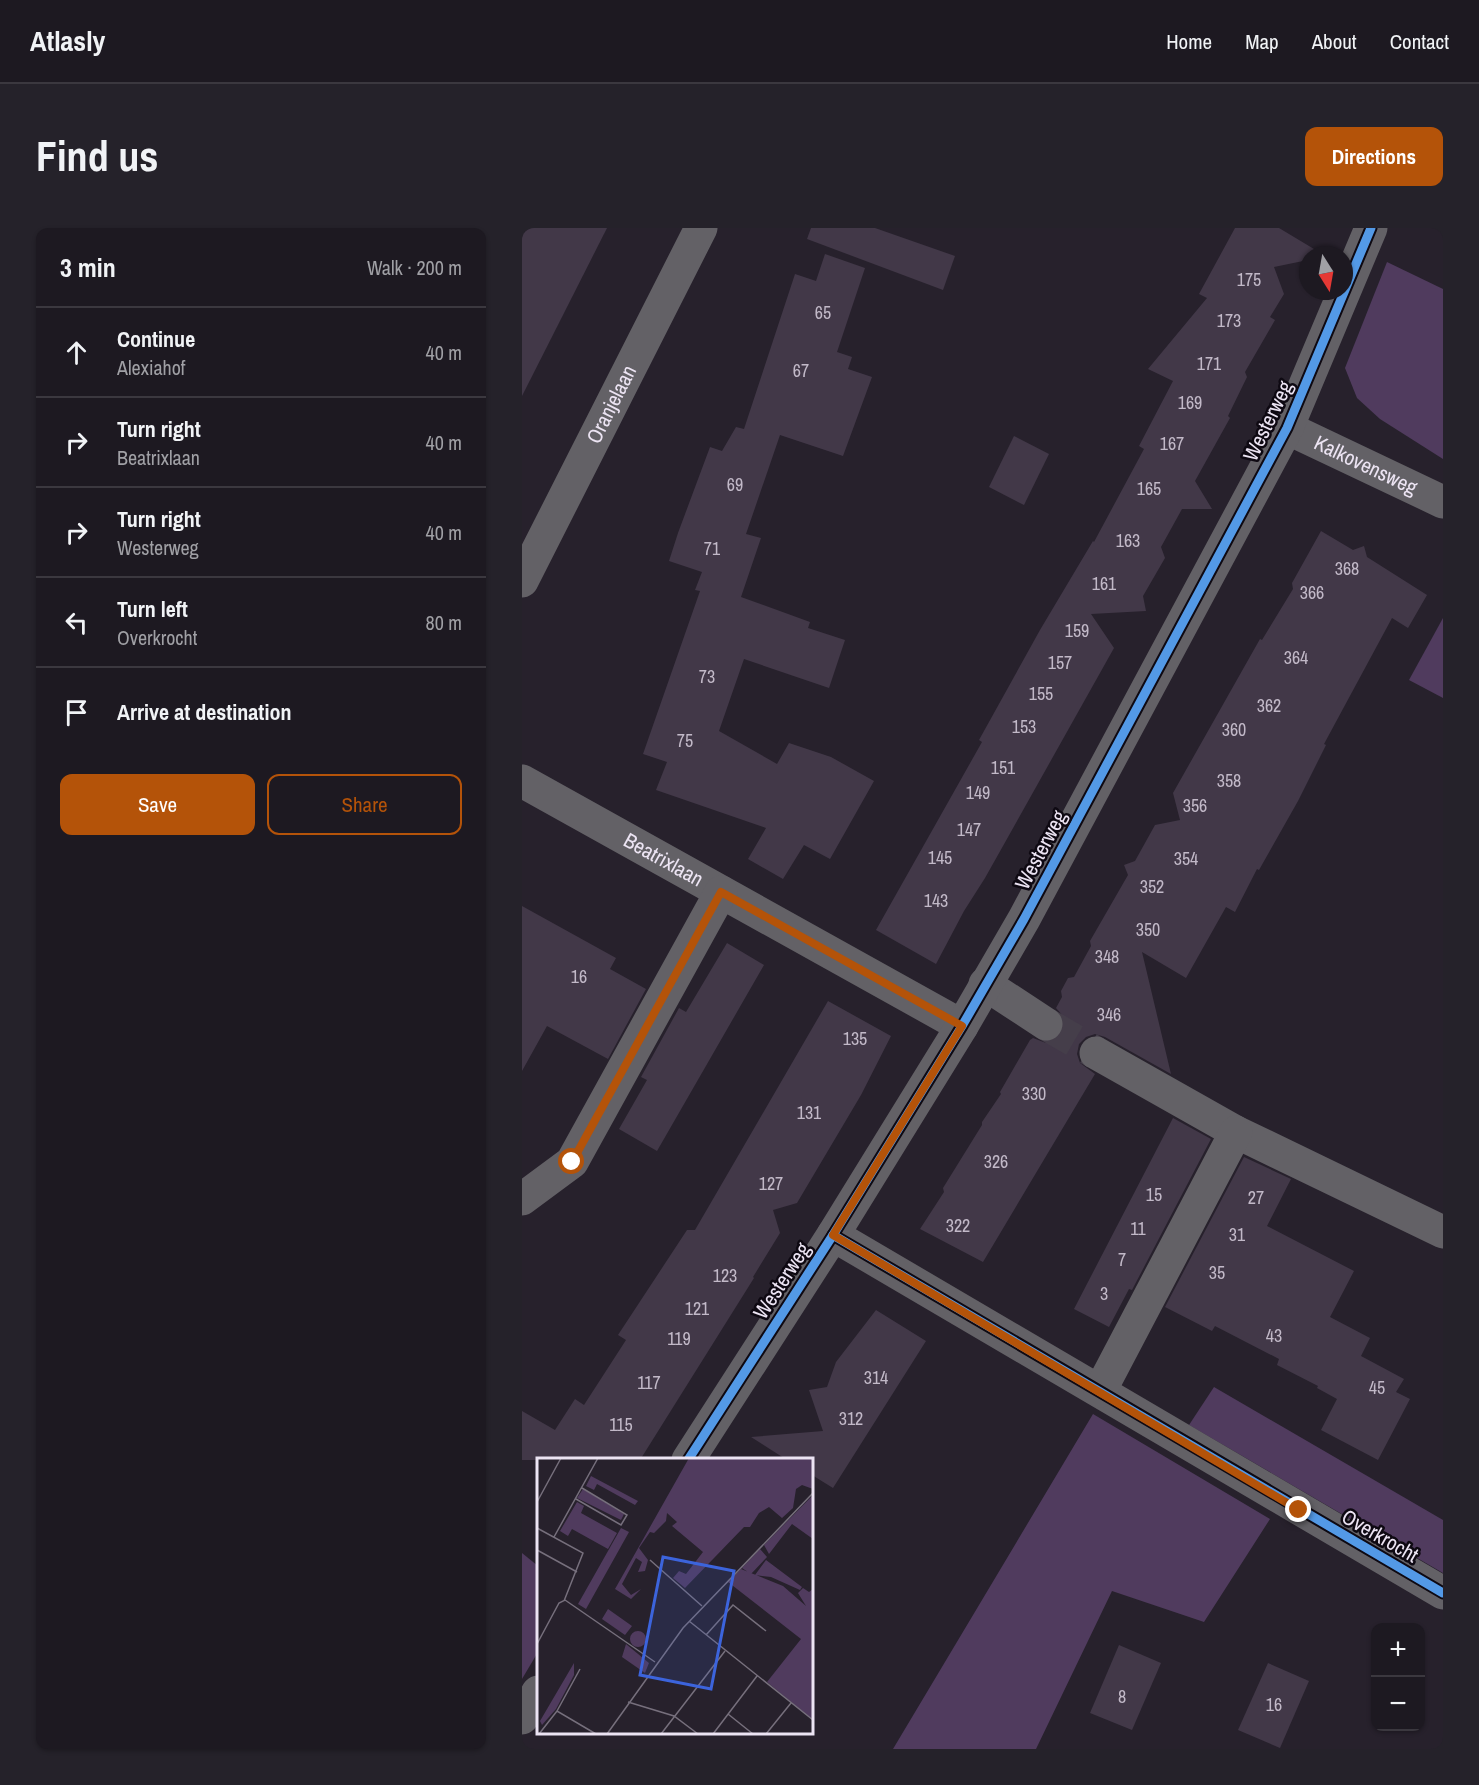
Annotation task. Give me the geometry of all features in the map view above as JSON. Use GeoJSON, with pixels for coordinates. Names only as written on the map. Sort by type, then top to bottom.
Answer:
{"type":"FeatureCollection","features":[{"type":"Feature","properties":{"kind":"street","name":"Oranjelaan"},"geometry":{"type":"LineString","coordinates":[[522,581],[701,228]]}},
{"type":"Feature","properties":{"kind":"street","name":"Westerweg"},"geometry":{"type":"LineString","coordinates":[[689,1458],[833,1235],[962,1026],[1024,919],[1287,428],[1371,228]]}},
{"type":"Feature","properties":{"kind":"street","name":"Kalkovensweg"},"geometry":{"type":"LineString","coordinates":[[1287,428],[1443,502]]}},
{"type":"Feature","properties":{"kind":"street","name":"Beatrixlaan"},"geometry":{"type":"LineString","coordinates":[[522,781],[962,1026]]}},
{"type":"Feature","properties":{"kind":"street"},"geometry":{"type":"LineString","coordinates":[[522,1199],[572,1162],[721,892]]}},
{"type":"Feature","properties":{"kind":"street"},"geometry":{"type":"LineString","coordinates":[[985,984],[1046,1024]]}},
{"type":"Feature","properties":{"kind":"street"},"geometry":{"type":"LineString","coordinates":[[1096,1053],[1236,1132],[1443,1232]]}},
{"type":"Feature","properties":{"kind":"street"},"geometry":{"type":"LineString","coordinates":[[1100,1391],[1236,1132]]}},
{"type":"Feature","properties":{"kind":"street","name":"Overkrocht"},"geometry":{"type":"LineString","coordinates":[[833,1235],[1443,1593]]}},
{"type":"Feature","properties":{"kind":"street"},"geometry":{"type":"LineString","coordinates":[[522,1718],[537,1694]]}},
{"type":"Feature","properties":{"kind":"shaded area"},"geometry":{"type":"Polygon","coordinates":[[[1387,262],[1443,289],[1443,459],[1380,419],[1357,398],[1345,368],[1387,262]]]}},
{"type":"Feature","properties":{"kind":"shaded area"},"geometry":{"type":"Polygon","coordinates":[[[1443,618],[1443,698],[1409,680],[1443,618]]]}},
{"type":"Feature","properties":{"kind":"shaded area"},"geometry":{"type":"Polygon","coordinates":[[[1214,1387],[1443,1520],[1443,1573],[1189,1425],[1214,1387]]]}},
{"type":"Feature","properties":{"kind":"shaded area"},"geometry":{"type":"Polygon","coordinates":[[[1093,1414],[1270,1519],[1204,1622],[1112,1591],[1036,1749],[893,1749],[1093,1414]]]}},
{"type":"Feature","properties":{"kind":"shaded area"},"geometry":{"type":"Polygon","coordinates":[[[522,1553],[537,1565],[537,1654],[522,1679],[522,1553]]]}},
{"type":"Feature","properties":{"kind":"building"},"geometry":{"type":"Polygon","coordinates":[[[522,228],[607,228],[522,396],[522,228]]]}},
{"type":"Feature","properties":{"kind":"building"},"geometry":{"type":"Polygon","coordinates":[[[811,228],[875,228],[955,256],[943,290],[807,239],[811,228]]]}},
{"type":"Feature","properties":{"kind":"building"},"geometry":{"type":"Polygon","coordinates":[[[1235,228],[1279,228],[1309,246],[1299,246],[1299,262],[1274,267],[1284,294],[1270,317],[1275,320],[1245,372],[1247,377],[1228,416],[1230,418],[1195,481],[1212,509],[1182,509],[1161,547],[1165,558],[1143,596],[1146,611],[1091,614],[1114,648],[936,964],[876,930],[982,742],[979,740],[1040,630],[1094,542],[1144,449],[1139,446],[1173,381],[1148,369],[1207,298],[1199,294],[1235,228]]]}},
{"type":"Feature","properties":{"kind":"building"},"geometry":{"type":"Polygon","coordinates":[[[825,254],[865,268],[837,352],[852,357],[848,369],[872,377],[843,456],[780,435],[746,534],[761,538],[741,597],[810,622],[808,628],[845,640],[829,688],[744,659],[719,731],[777,764],[789,743],[831,757],[874,781],[830,859],[804,845],[783,879],[748,859],[766,828],[656,790],[667,762],[643,754],[700,591],[695,590],[702,572],[669,561],[678,533],[710,447],[722,451],[736,427],[744,429],[795,274],[816,281],[825,254]]]}},
{"type":"Feature","properties":{"kind":"building"},"geometry":{"type":"Polygon","coordinates":[[[1014,436],[1049,454],[1024,505],[989,487],[1014,436]]]}},
{"type":"Feature","properties":{"kind":"building"},"geometry":{"type":"Polygon","coordinates":[[[1321,531],[1353,550],[1364,546],[1367,557],[1427,595],[1408,628],[1392,618],[1324,744],[1326,745],[1298,801],[1259,870],[1257,869],[1235,912],[1226,907],[1186,978],[1142,952],[1171,1074],[1105,1037],[1095,1034],[1086,1037],[1079,1044],[1077,1054],[1080,1063],[1095,1074],[983,1262],[920,1229],[944,1192],[943,1188],[1001,1094],[1000,1092],[1030,1040],[1033,1038],[1046,1043],[1062,1034],[1065,1026],[1063,1016],[1056,1008],[1062,997],[1061,991],[1068,978],[1074,977],[1091,946],[1090,941],[1128,875],[1124,865],[1135,861],[1155,825],[1180,820],[1173,793],[1260,639],[1262,640],[1293,589],[1292,583],[1321,531]]]}},
{"type":"Feature","properties":{"kind":"building"},"geometry":{"type":"Polygon","coordinates":[[[522,906],[616,958],[610,969],[646,989],[608,1059],[547,1026],[522,1071],[522,906]]]}},
{"type":"Feature","properties":{"kind":"building"},"geometry":{"type":"Polygon","coordinates":[[[727,943],[764,965],[657,1151],[619,1129],[647,1080],[641,1077],[679,1008],[686,1012],[727,943]]]}},
{"type":"Feature","properties":{"kind":"building"},"geometry":{"type":"Polygon","coordinates":[[[828,1001],[891,1036],[861,1095],[797,1203],[773,1210],[780,1233],[641,1458],[522,1460],[522,1411],[555,1430],[575,1399],[584,1405],[626,1340],[618,1335],[687,1230],[695,1230],[828,1001]]]}},
{"type":"Feature","properties":{"kind":"building"},"geometry":{"type":"Polygon","coordinates":[[[1173,1118],[1211,1139],[1132,1290],[1129,1289],[1109,1327],[1074,1309],[1173,1118]]]}},
{"type":"Feature","properties":{"kind":"building"},"geometry":{"type":"Polygon","coordinates":[[[1244,1157],[1291,1179],[1267,1226],[1354,1271],[1330,1317],[1370,1338],[1361,1356],[1404,1379],[1396,1392],[1410,1399],[1378,1460],[1321,1430],[1337,1399],[1317,1388],[1318,1386],[1277,1365],[1279,1359],[1215,1326],[1212,1331],[1165,1307],[1244,1157]]]}},
{"type":"Feature","properties":{"kind":"building"},"geometry":{"type":"Polygon","coordinates":[[[876,1310],[926,1341],[833,1488],[813,1476],[813,1458],[784,1458],[751,1437],[823,1431],[809,1390],[827,1387],[836,1362],[876,1310]]]}},
{"type":"Feature","properties":{"kind":"building"},"geometry":{"type":"Polygon","coordinates":[[[1119,1645],[1161,1663],[1132,1730],[1090,1713],[1119,1645]]]}},
{"type":"Feature","properties":{"kind":"building"},"geometry":{"type":"Polygon","coordinates":[[[1268,1663],[1309,1681],[1280,1748],[1238,1730],[1268,1663]]]}},
{"type":"Feature","properties":{"kind":"tunnel"},"geometry":{"type":"LineString","coordinates":[[1046,1024],[1096,1053]]}},
{"type":"Feature","properties":{"kind":"cycle path"},"geometry":{"type":"LineString","coordinates":[[689,1458],[833,1235],[962,1026],[1024,919],[1287,428],[1371,228]]}},
{"type":"Feature","properties":{"kind":"cycle path"},"geometry":{"type":"LineString","coordinates":[[833,1235],[1443,1593]]}},
{"type":"Feature","properties":{"kind":"route"},"geometry":{"type":"LineString","coordinates":[[572,1162],[721,892],[962,1026],[833,1235],[1299,1510]]}}]}
